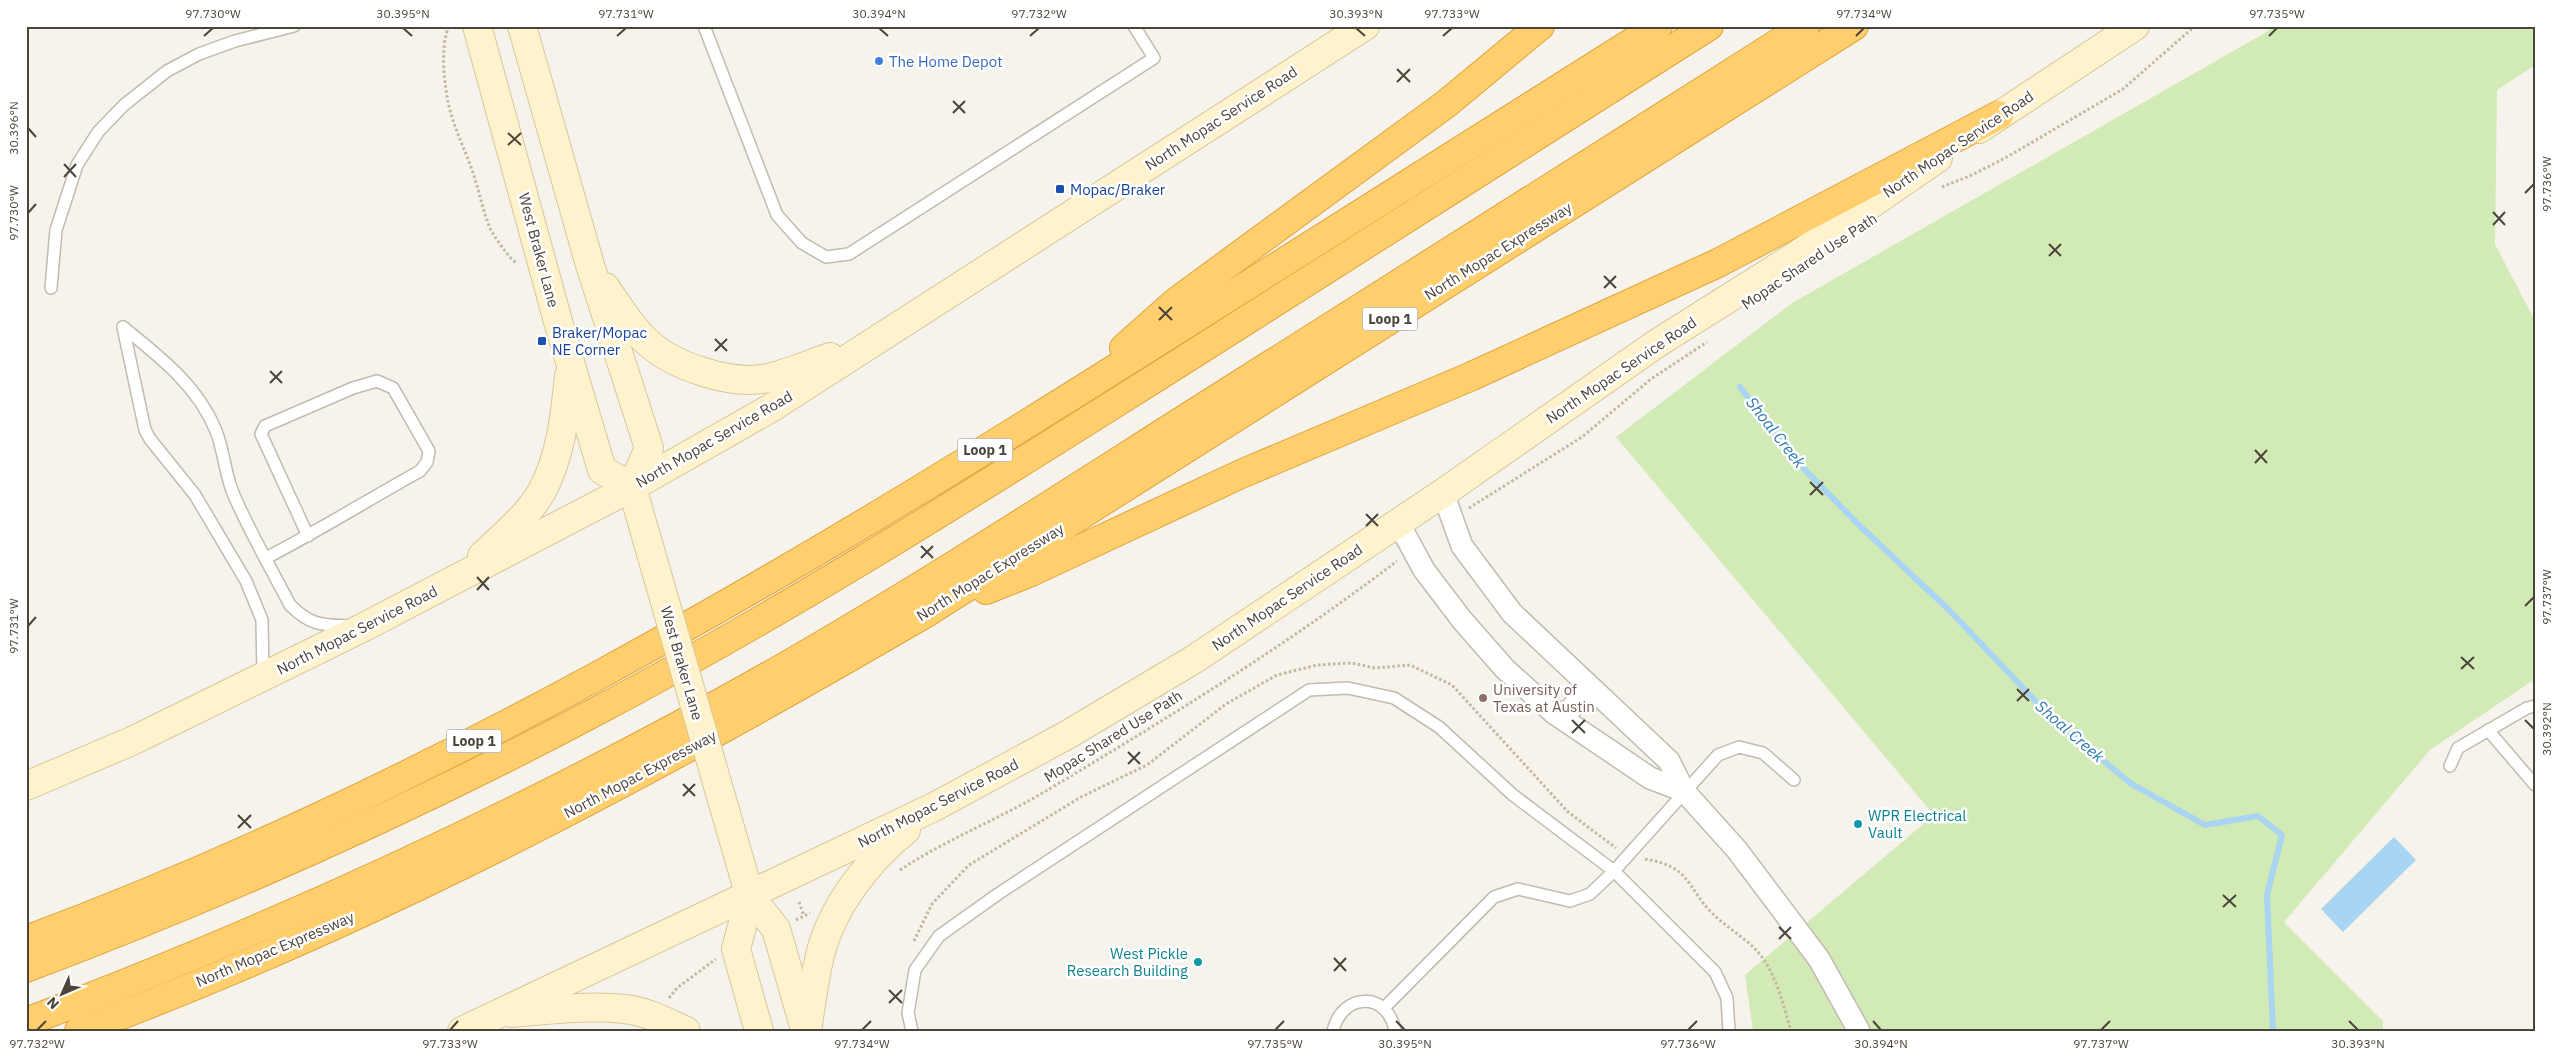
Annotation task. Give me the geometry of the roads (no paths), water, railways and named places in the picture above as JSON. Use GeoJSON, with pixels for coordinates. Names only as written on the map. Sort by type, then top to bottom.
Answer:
{"type":"FeatureCollection","features":[{"type":"Feature","properties":{"kind":"highway"},"geometry":{"type":"LineString","coordinates":[[1068,398],[1176,301],[1446,104],[1540,26]]}},
{"type":"Feature","properties":{"kind":"highway","name":"Loop 1"},"geometry":{"type":"LineString","coordinates":[[26,940],[197,871],[317,818],[531,712],[723,608],[901,502],[1658,26]]}},
{"type":"Feature","properties":{"kind":"highway"},"geometry":{"type":"LineString","coordinates":[[26,968],[207,895],[434,793],[593,713],[775,612],[937,516],[1709,26]]}},
{"type":"Feature","properties":{"kind":"highway"},"geometry":{"type":"LineString","coordinates":[[26,1022],[215,948],[459,838],[601,766],[778,670],[949,568],[1805,26]]}},
{"type":"Feature","properties":{"kind":"highway","name":"North Mopac Expressway"},"geometry":{"type":"LineString","coordinates":[[79,1031],[317,932],[483,856],[620,786],[752,715],[926,613],[1854,26]]}},
{"type":"Feature","properties":{"kind":"highway"},"geometry":{"type":"LineString","coordinates":[[926,613],[1031,572],[1240,474],[1472,376],[1718,263],[1999,115]]}},
{"type":"Feature","properties":{"kind":"main road","name":"West Braker Lane"},"geometry":{"type":"LineString","coordinates":[[477,26],[602,470],[632,487],[750,896],[776,929],[806,1031]]}},
{"type":"Feature","properties":{"kind":"main road"},"geometry":{"type":"LineString","coordinates":[[522,26],[590,265],[649,448],[632,487]]}},
{"type":"Feature","properties":{"kind":"main road","name":"North Mopac Service Road"},"geometry":{"type":"LineString","coordinates":[[26,786],[132,740],[263,677],[364,627],[632,487],[771,408],[1365,26]]}},
{"type":"Feature","properties":{"kind":"main road","name":"North Mopac Service Road"},"geometry":{"type":"LineString","coordinates":[[462,1031],[750,896],[934,806],[1067,735],[1193,660],[1443,493],[1656,344],[1794,257],[1999,115],[2135,26]]}},
{"type":"Feature","properties":{"kind":"main road"},"geometry":{"type":"LineString","coordinates":[[590,265],[644,339],[667,357],[691,367],[730,378],[767,378],[876,339]]}},
{"type":"Feature","properties":{"kind":"main road"},"geometry":{"type":"LineString","coordinates":[[460,577],[516,523],[541,492],[550,473],[564,430],[571,362]]}},
{"type":"Feature","properties":{"kind":"main road"},"geometry":{"type":"LineString","coordinates":[[806,1031],[820,954],[832,920],[844,899],[885,847],[934,806]]}},
{"type":"Feature","properties":{"kind":"main road"},"geometry":{"type":"LineString","coordinates":[[750,896],[736,949],[759,1031]]}},
{"type":"Feature","properties":{"kind":"main road"},"geometry":{"type":"LineString","coordinates":[[496,1014],[580,1008],[625,1009],[661,1019],[686,1031]]}},
{"type":"Feature","properties":{"kind":"street"},"geometry":{"type":"LineString","coordinates":[[1443,493],[1462,546],[1480,573],[1512,613],[1669,761],[1684,791],[1737,850],[1819,959],[1859,1031]]}},
{"type":"Feature","properties":{"kind":"street"},"geometry":{"type":"LineString","coordinates":[[1398,522],[1424,570],[1462,620],[1505,669],[1554,714],[1650,778],[1684,791]]}},
{"type":"Feature","properties":{"kind":"street"},"geometry":{"type":"LineString","coordinates":[[1554,714],[1568,712],[1578,701],[1587,684]]}},
{"type":"Feature","properties":{"kind":"lane"},"geometry":{"type":"LineString","coordinates":[[51,288],[56,230],[78,165],[98,132],[124,104],[167,70],[199,54],[234,41],[294,26]]}},
{"type":"Feature","properties":{"kind":"lane"},"geometry":{"type":"LineString","coordinates":[[704,26],[778,215],[802,243],[826,257],[849,254],[1154,58],[1134,26]]}},
{"type":"Feature","properties":{"kind":"lane"},"geometry":{"type":"LineString","coordinates":[[263,677],[262,620],[246,581],[195,495],[150,439],[145,430],[123,327],[175,369],[204,409],[215,428],[222,448],[232,492],[290,605],[303,618],[318,625],[364,627]]}},
{"type":"Feature","properties":{"kind":"lane"},"geometry":{"type":"LineString","coordinates":[[266,558],[308,536],[420,471],[427,462],[429,451],[393,388],[377,381],[353,388],[265,426],[261,434],[308,536]]}},
{"type":"Feature","properties":{"kind":"lane"},"geometry":{"type":"LineString","coordinates":[[912,1031],[908,1013],[915,970],[939,936],[1006,888],[1206,760],[1309,690],[1348,688],[1394,698],[1439,727],[1513,795],[1614,871],[1716,972],[1727,998],[1729,1031]]}},
{"type":"Feature","properties":{"kind":"lane"},"geometry":{"type":"LineString","coordinates":[[2450,766],[2458,748],[2527,708],[2535,706]]}},
{"type":"Feature","properties":{"kind":"lane"},"geometry":{"type":"LineString","coordinates":[[2488,730],[2535,785]]}},
{"type":"Feature","properties":{"kind":"lane"},"geometry":{"type":"LineString","coordinates":[[1384,1008],[1494,897],[1518,889],[1570,901],[1590,894],[1614,871],[1718,755],[1739,747],[1763,753],[1794,780]]}},
{"type":"Feature","properties":{"kind":"lane"},"geometry":{"type":"LineString","coordinates":[[1333,1031],[1338,1015],[1351,1004],[1360,1001],[1378,1004],[1384,1008],[1393,1018],[1395,1031]]}},
{"type":"Feature","properties":{"kind":"water"},"geometry":{"type":"Polygon","coordinates":[[[2394,837],[2416,860],[2343,932],[2321,909],[2394,837]]]}},
{"type":"Feature","properties":{"kind":"waterway","name":"Shoal Creek"},"geometry":{"type":"LineString","coordinates":[[1740,387],[1804,469],[1861,527],[1948,609],[2047,713],[2130,783],[2205,825],[2258,816],[2282,835],[2267,895],[2273,1031]]}},
{"type":"Feature","properties":{"kind":"place","name":"The Home Depot"},"geometry":{"type":"Point","coordinates":[879,61]}},
{"type":"Feature","properties":{"kind":"place","name":"Mopac/Braker"},"geometry":{"type":"Point","coordinates":[1060,189]}},
{"type":"Feature","properties":{"kind":"place","name":"Braker/Mopac NE Corner"},"geometry":{"type":"Point","coordinates":[542,341]}},
{"type":"Feature","properties":{"kind":"place","name":"University of Texas at Austin"},"geometry":{"type":"Point","coordinates":[1483,698]}},
{"type":"Feature","properties":{"kind":"place","name":"WPR Electrical Vault"},"geometry":{"type":"Point","coordinates":[1858,824]}},
{"type":"Feature","properties":{"kind":"place","name":"West Pickle Research Building"},"geometry":{"type":"Point","coordinates":[1198,962]}}]}
